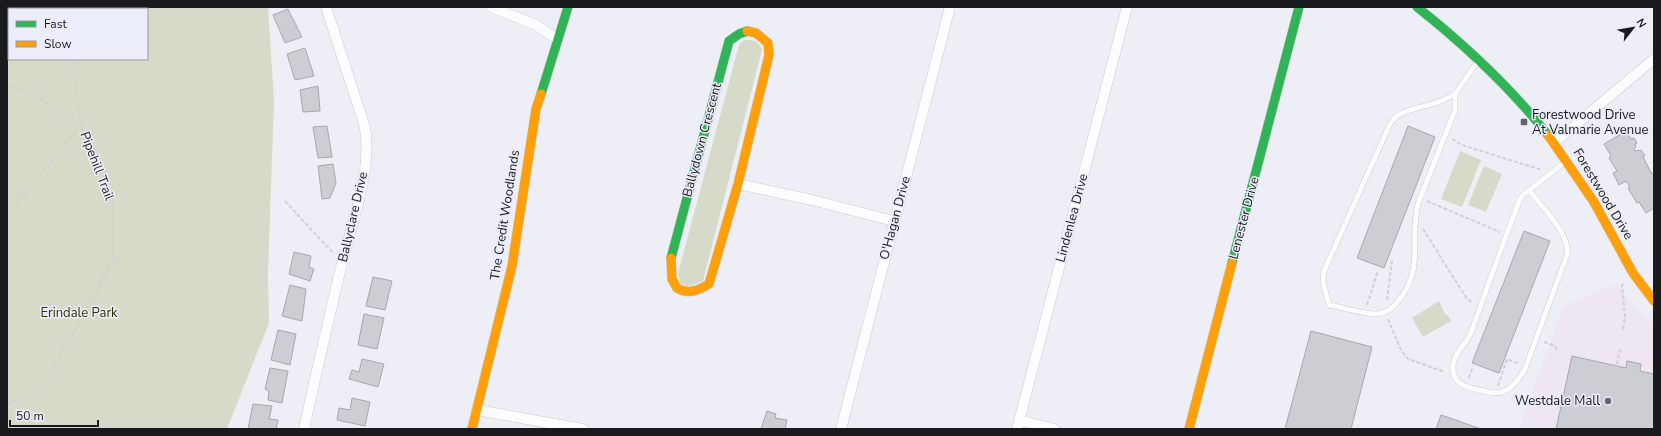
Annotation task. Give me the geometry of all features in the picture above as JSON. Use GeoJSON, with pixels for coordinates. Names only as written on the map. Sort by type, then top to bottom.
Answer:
{"type":"FeatureCollection","features":[{"type":"Feature","properties":{"kind":"street","name":"Ballyclare Drive"},"geometry":{"type":"LineString","coordinates":[[304,429],[342,263],[359,199],[366,159],[367,139],[364,124],[326,7]]}},
{"type":"Feature","properties":{"kind":"street"},"geometry":{"type":"LineString","coordinates":[[491,7],[536,25],[558,39]]}},
{"type":"Feature","properties":{"kind":"street","name":"The Credit Woodlands"},"geometry":{"type":"LineString","coordinates":[[472,429],[512,266],[536,109],[568,7]]}},
{"type":"Feature","properties":{"kind":"street","name":"O'Hagan Drive"},"geometry":{"type":"LineString","coordinates":[[841,429],[950,7]]}},
{"type":"Feature","properties":{"kind":"street","name":"Lindenlea Drive"},"geometry":{"type":"LineString","coordinates":[[1018,424],[1127,7]]}},
{"type":"Feature","properties":{"kind":"street","name":"Lenester Drive"},"geometry":{"type":"LineString","coordinates":[[1189,429],[1299,7]]}},
{"type":"Feature","properties":{"kind":"street","name":"Forestwood Drive"},"geometry":{"type":"LineString","coordinates":[[1417,7],[1450,32],[1479,60],[1514,94],[1556,142],[1606,220],[1635,277],[1645,292],[1654,301]]}},
{"type":"Feature","properties":{"kind":"street","name":"Ballydown Crescent"},"geometry":{"type":"LineString","coordinates":[[751,31],[759,34],[768,43],[769,55],[738,184],[709,284],[696,292],[684,292],[674,286],[670,276],[671,259],[729,41],[739,34],[751,31]]}},
{"type":"Feature","properties":{"kind":"street"},"geometry":{"type":"LineString","coordinates":[[1556,142],[1654,59]]}},
{"type":"Feature","properties":{"kind":"street"},"geometry":{"type":"LineString","coordinates":[[738,184],[812,200],[894,221]]}},
{"type":"Feature","properties":{"kind":"street"},"geometry":{"type":"LineString","coordinates":[[477,410],[583,429]]}},
{"type":"Feature","properties":{"kind":"street"},"geometry":{"type":"LineString","coordinates":[[1018,424],[1054,429]]}},
{"type":"Feature","properties":{"kind":"lane"},"geometry":{"type":"LineString","coordinates":[[1455,94],[1455,110],[1417,208],[1415,223],[1415,260],[1407,288],[1400,299],[1387,311],[1376,314],[1329,305],[1323,282],[1324,271],[1392,120],[1400,114],[1440,102],[1455,94],[1479,60]]}},
{"type":"Feature","properties":{"kind":"lane"},"geometry":{"type":"LineString","coordinates":[[1529,190],[1561,232],[1566,242],[1567,252],[1523,373],[1514,384],[1504,391],[1497,393],[1468,388],[1459,383],[1453,371],[1454,361],[1468,339],[1520,199],[1529,190],[1568,160]]}},
{"type":"Feature","properties":{"kind":"path","name":"Pipehill Trail"},"geometry":{"type":"LineString","coordinates":[[7,404],[23,397],[51,371],[95,296],[113,258],[113,201],[81,125],[72,60]]}},
{"type":"Feature","properties":{"kind":"path"},"geometry":{"type":"LineString","coordinates":[[7,86],[29,92],[81,125],[22,199],[7,212]]}},
{"type":"Feature","properties":{"kind":"path"},"geometry":{"type":"LineString","coordinates":[[1445,136],[1462,145],[1551,173]]}},
{"type":"Feature","properties":{"kind":"path"},"geometry":{"type":"LineString","coordinates":[[285,201],[342,263]]}},
{"type":"Feature","properties":{"kind":"path"},"geometry":{"type":"LineString","coordinates":[[1424,206],[1426,201],[1506,235]]}},
{"type":"Feature","properties":{"kind":"path"},"geometry":{"type":"LineString","coordinates":[[1422,223],[1426,234],[1467,299],[1470,302],[1481,305]]}},
{"type":"Feature","properties":{"kind":"path"},"geometry":{"type":"LineString","coordinates":[[1386,306],[1392,265],[1392,261],[1389,259]]}},
{"type":"Feature","properties":{"kind":"path"},"geometry":{"type":"LineString","coordinates":[[1364,312],[1378,270]]}},
{"type":"Feature","properties":{"kind":"path"},"geometry":{"type":"LineString","coordinates":[[1623,328],[1625,318],[1622,285],[1635,277]]}},
{"type":"Feature","properties":{"kind":"path"},"geometry":{"type":"LineString","coordinates":[[1388,318],[1401,350],[1408,359],[1448,372],[1453,371]]}},
{"type":"Feature","properties":{"kind":"path"},"geometry":{"type":"LineString","coordinates":[[1542,341],[1555,346],[1558,352]]}},
{"type":"Feature","properties":{"kind":"path"},"geometry":{"type":"LineString","coordinates":[[1604,429],[1620,350]]}},
{"type":"Feature","properties":{"kind":"path"},"geometry":{"type":"LineString","coordinates":[[1497,393],[1498,384],[1507,359],[1526,366]]}},
{"type":"Feature","properties":{"kind":"path"},"geometry":{"type":"LineString","coordinates":[[1468,388],[1468,381],[1473,366]]}},
{"type":"Feature","properties":{"kind":"shaded area"},"geometry":{"type":"Polygon","coordinates":[[[1618,283],[1635,308],[1654,323],[1654,429],[1518,429],[1564,306],[1618,283]]]}},
{"type":"Feature","properties":{"kind":"green space","name":"Erindale Park"},"geometry":{"type":"Polygon","coordinates":[[[7,7],[268,7],[274,101],[268,274],[269,323],[227,429],[7,429],[7,7]]]}},
{"type":"Feature","properties":{"kind":"green space"},"geometry":{"type":"Polygon","coordinates":[[[744,40],[755,41],[759,44],[762,50],[703,281],[687,287],[680,283],[678,273],[739,45],[744,40]]]}},
{"type":"Feature","properties":{"kind":"green space"},"geometry":{"type":"Polygon","coordinates":[[[1460,151],[1481,160],[1462,207],[1441,199],[1460,151]]]}},
{"type":"Feature","properties":{"kind":"green space"},"geometry":{"type":"Polygon","coordinates":[[[1484,166],[1502,174],[1486,212],[1468,205],[1484,166]]]}},
{"type":"Feature","properties":{"kind":"green space"},"geometry":{"type":"Polygon","coordinates":[[[1439,301],[1445,314],[1451,321],[1423,337],[1412,318],[1439,301]]]}},
{"type":"Feature","properties":{"kind":"building"},"geometry":{"type":"Polygon","coordinates":[[[288,9],[302,37],[285,43],[273,15],[288,9]]]}},
{"type":"Feature","properties":{"kind":"building"},"geometry":{"type":"Polygon","coordinates":[[[305,48],[314,76],[295,80],[287,54],[305,48]]]}},
{"type":"Feature","properties":{"kind":"building"},"geometry":{"type":"Polygon","coordinates":[[[318,86],[320,111],[303,112],[300,90],[318,86]]]}},
{"type":"Feature","properties":{"kind":"building"},"geometry":{"type":"Polygon","coordinates":[[[327,126],[332,157],[318,158],[313,127],[327,126]]]}},
{"type":"Feature","properties":{"kind":"building"},"geometry":{"type":"Polygon","coordinates":[[[1408,126],[1435,137],[1384,268],[1357,258],[1408,126]]]}},
{"type":"Feature","properties":{"kind":"building"},"geometry":{"type":"Polygon","coordinates":[[[1626,131],[1631,139],[1634,138],[1637,143],[1635,144],[1635,151],[1641,150],[1652,174],[1654,173],[1654,208],[1646,213],[1639,202],[1637,203],[1628,188],[1630,187],[1626,181],[1619,185],[1613,173],[1617,171],[1609,158],[1611,156],[1604,144],[1626,131]]]}},
{"type":"Feature","properties":{"kind":"building"},"geometry":{"type":"Polygon","coordinates":[[[333,164],[336,183],[330,198],[322,199],[318,166],[333,164]]]}},
{"type":"Feature","properties":{"kind":"building"},"geometry":{"type":"Polygon","coordinates":[[[1524,231],[1550,241],[1499,373],[1472,363],[1524,231]]]}},
{"type":"Feature","properties":{"kind":"building"},"geometry":{"type":"Polygon","coordinates":[[[294,252],[311,256],[309,267],[314,269],[310,281],[289,274],[294,252]]]}},
{"type":"Feature","properties":{"kind":"building"},"geometry":{"type":"Polygon","coordinates":[[[373,277],[392,281],[385,310],[366,306],[373,277]]]}},
{"type":"Feature","properties":{"kind":"building"},"geometry":{"type":"Polygon","coordinates":[[[290,285],[306,289],[302,321],[282,316],[290,285]]]}},
{"type":"Feature","properties":{"kind":"building"},"geometry":{"type":"Polygon","coordinates":[[[364,314],[384,318],[377,349],[358,345],[364,314]]]}},
{"type":"Feature","properties":{"kind":"building"},"geometry":{"type":"Polygon","coordinates":[[[278,330],[296,334],[290,365],[271,360],[278,330]]]}},
{"type":"Feature","properties":{"kind":"building"},"geometry":{"type":"Polygon","coordinates":[[[1311,331],[1372,347],[1351,429],[1285,429],[1311,331]]]}},
{"type":"Feature","properties":{"kind":"building","name":"Westdale Mall"},"geometry":{"type":"Polygon","coordinates":[[[1572,356],[1626,368],[1627,361],[1641,364],[1640,371],[1654,374],[1654,429],[1556,429],[1572,356]]]}},
{"type":"Feature","properties":{"kind":"building"},"geometry":{"type":"Polygon","coordinates":[[[362,359],[384,364],[378,387],[349,379],[352,370],[359,372],[362,359]]]}},
{"type":"Feature","properties":{"kind":"building"},"geometry":{"type":"Polygon","coordinates":[[[270,368],[288,371],[282,403],[268,400],[269,391],[265,389],[270,368]]]}},
{"type":"Feature","properties":{"kind":"building"},"geometry":{"type":"Polygon","coordinates":[[[352,398],[370,402],[365,426],[337,420],[339,408],[350,410],[352,398]]]}},
{"type":"Feature","properties":{"kind":"building"},"geometry":{"type":"Polygon","coordinates":[[[253,404],[272,406],[269,419],[278,420],[276,429],[248,429],[253,404]]]}},
{"type":"Feature","properties":{"kind":"building"},"geometry":{"type":"Polygon","coordinates":[[[767,411],[776,414],[775,418],[787,420],[785,429],[761,429],[767,411]]]}},
{"type":"Feature","properties":{"kind":"building"},"geometry":{"type":"Polygon","coordinates":[[[1441,415],[1450,418],[1481,429],[1436,429],[1441,415]]]}},
{"type":"Feature","properties":{"kind":"traffic: fast"},"geometry":{"type":"LineString","coordinates":[[541,94],[568,7]]}},
{"type":"Feature","properties":{"kind":"traffic: fast"},"geometry":{"type":"LineString","coordinates":[[1232,263],[1299,7]]}},
{"type":"Feature","properties":{"kind":"traffic: fast"},"geometry":{"type":"LineString","coordinates":[[1417,7],[1452,36],[1503,83],[1548,135]]}},
{"type":"Feature","properties":{"kind":"traffic: fast"},"geometry":{"type":"LineString","coordinates":[[671,258],[729,41],[739,34],[747,31]]}},
{"type":"Feature","properties":{"kind":"traffic: slow"},"geometry":{"type":"LineString","coordinates":[[671,258],[672,279],[677,288],[685,291],[693,291],[709,284],[738,184],[769,55],[768,43],[756,33],[747,31]]}},
{"type":"Feature","properties":{"kind":"traffic: slow"},"geometry":{"type":"LineString","coordinates":[[472,429],[512,266],[536,109],[541,94]]}},
{"type":"Feature","properties":{"kind":"traffic: slow"},"geometry":{"type":"LineString","coordinates":[[1548,135],[1594,202],[1633,273],[1654,301]]}},
{"type":"Feature","properties":{"kind":"traffic: slow"},"geometry":{"type":"LineString","coordinates":[[1189,429],[1232,263]]}},
{"type":"Feature","properties":{"kind":"place","name":"Forestwood Drive At Valmarie Avenue"},"geometry":{"type":"Point","coordinates":[1524,122]}},
{"type":"Feature","properties":{"kind":"place","name":"Westdale Mall"},"geometry":{"type":"Point","coordinates":[1608,401]}}]}
